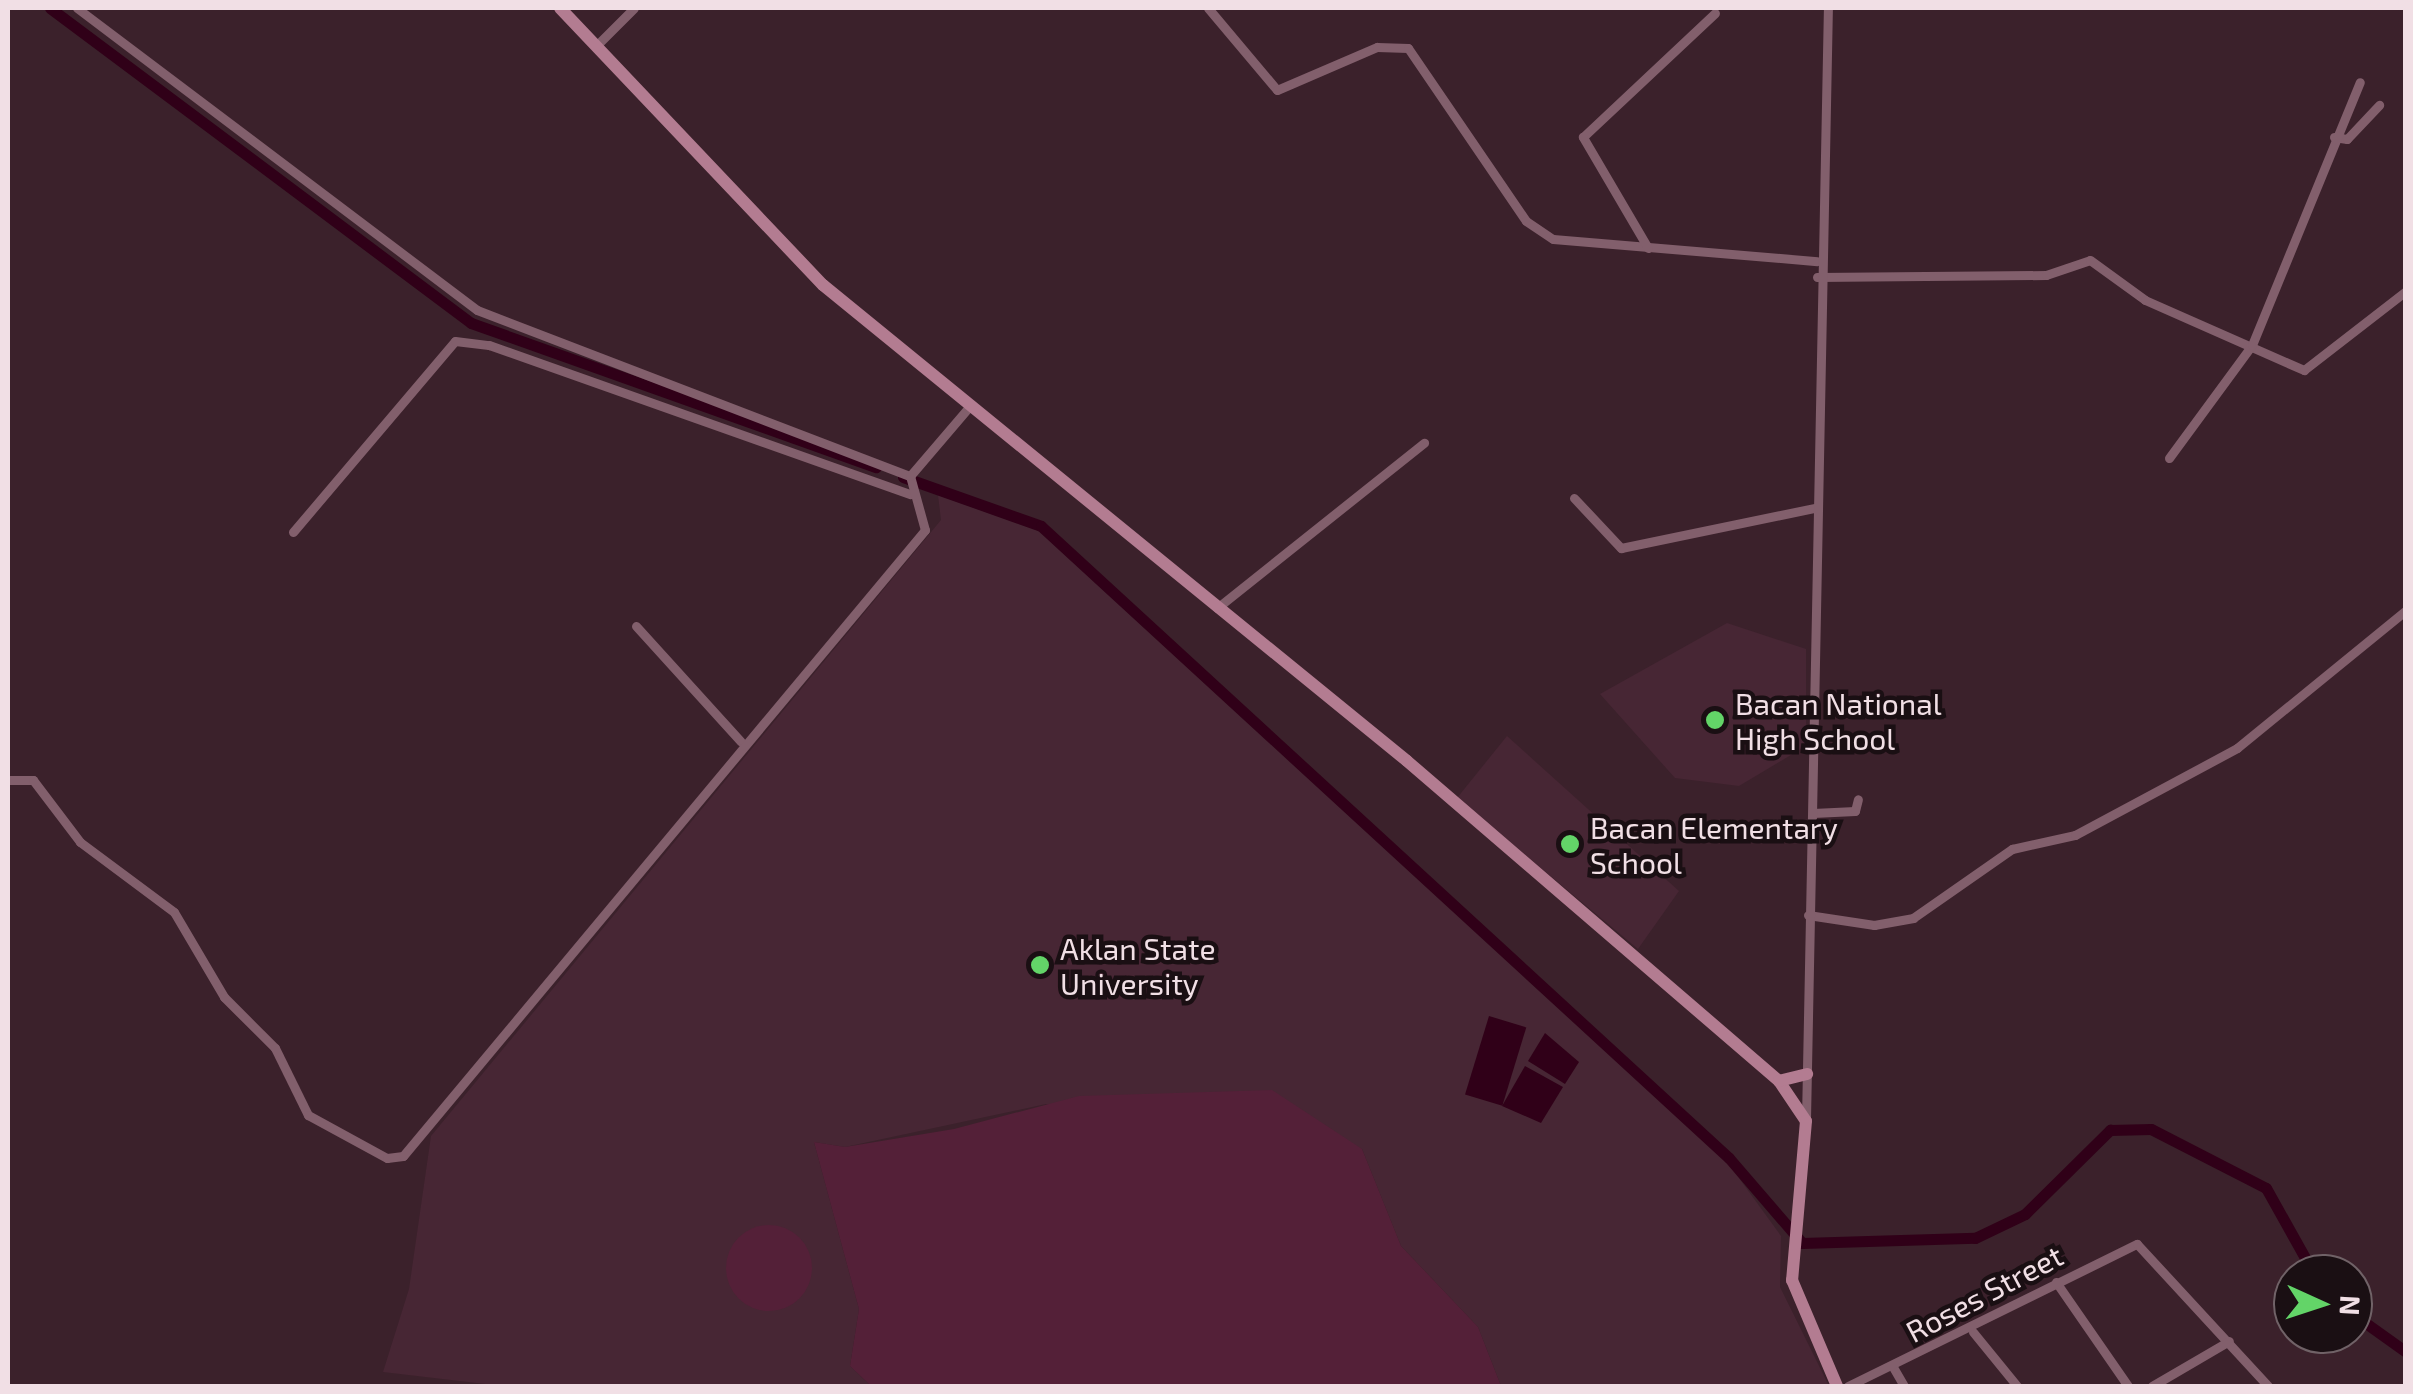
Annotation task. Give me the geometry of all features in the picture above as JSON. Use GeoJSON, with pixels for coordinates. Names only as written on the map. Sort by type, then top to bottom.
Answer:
{"type":"FeatureCollection","features":[{"type":"Feature","properties":{"kind":"main road"},"geometry":{"type":"LineString","coordinates":[[560,8],[764,230],[968,408],[1217,608],[1778,1081],[1806,1121],[1794,1245],[1797,1299],[1835,1380],[1847,1386]]}},
{"type":"Feature","properties":{"kind":"main road"},"geometry":{"type":"LineString","coordinates":[[1778,1081],[1807,1074]]}},
{"type":"Feature","properties":{"kind":"street"},"geometry":{"type":"LineString","coordinates":[[76,8],[477,310],[910,483]]}},
{"type":"Feature","properties":{"kind":"street"},"geometry":{"type":"LineString","coordinates":[[596,45],[634,8]]}},
{"type":"Feature","properties":{"kind":"street"},"geometry":{"type":"LineString","coordinates":[[1208,8],[1277,90],[1377,47],[1408,48],[1539,232],[1648,248],[1817,261]]}},
{"type":"Feature","properties":{"kind":"street"},"geometry":{"type":"LineString","coordinates":[[1806,1121],[1817,261],[1828,8]]}},
{"type":"Feature","properties":{"kind":"street"},"geometry":{"type":"LineString","coordinates":[[1648,248],[1583,137],[1715,12]]}},
{"type":"Feature","properties":{"kind":"street"},"geometry":{"type":"LineString","coordinates":[[2169,458],[2252,344],[2334,137],[2360,82]]}},
{"type":"Feature","properties":{"kind":"street"},"geometry":{"type":"LineString","coordinates":[[2334,137],[2348,139],[2379,105]]}},
{"type":"Feature","properties":{"kind":"street"},"geometry":{"type":"LineString","coordinates":[[1817,278],[2046,275],[2090,260],[2145,300],[2314,370],[2406,292]]}},
{"type":"Feature","properties":{"kind":"street"},"geometry":{"type":"LineString","coordinates":[[293,532],[455,341],[489,345],[910,483]]}},
{"type":"Feature","properties":{"kind":"street"},"geometry":{"type":"LineString","coordinates":[[910,483],[968,408]]}},
{"type":"Feature","properties":{"kind":"street"},"geometry":{"type":"LineString","coordinates":[[1217,608],[1424,443]]}},
{"type":"Feature","properties":{"kind":"street"},"geometry":{"type":"LineString","coordinates":[[8,780],[33,780],[80,842],[174,912],[224,996],[275,1048],[308,1115],[392,1159],[413,1147],[741,742],[925,530],[910,483]]}},
{"type":"Feature","properties":{"kind":"street"},"geometry":{"type":"LineString","coordinates":[[1574,498],[1621,548],[1815,508]]}},
{"type":"Feature","properties":{"kind":"street"},"geometry":{"type":"LineString","coordinates":[[1808,916],[1905,922],[2012,849],[2075,836],[2237,748],[2406,610]]}},
{"type":"Feature","properties":{"kind":"street"},"geometry":{"type":"LineString","coordinates":[[636,626],[741,742]]}},
{"type":"Feature","properties":{"kind":"street"},"geometry":{"type":"LineString","coordinates":[[1812,813],[1855,811],[1858,799]]}},
{"type":"Feature","properties":{"kind":"street","name":"Roses Street"},"geometry":{"type":"LineString","coordinates":[[1847,1386],[1973,1332],[2056,1282],[2142,1245],[2230,1341]]}},
{"type":"Feature","properties":{"kind":"street"},"geometry":{"type":"LineString","coordinates":[[2056,1282],[2128,1386]]}},
{"type":"Feature","properties":{"kind":"street"},"geometry":{"type":"LineString","coordinates":[[1973,1332],[2017,1386]]}},
{"type":"Feature","properties":{"kind":"street"},"geometry":{"type":"LineString","coordinates":[[2152,1386],[2230,1341],[2268,1386]]}},
{"type":"Feature","properties":{"kind":"street"},"geometry":{"type":"LineString","coordinates":[[1893,1367],[1904,1386]]}},
{"type":"Feature","properties":{"kind":"shaded area","name":"Aklan State University"},"geometry":{"type":"Polygon","coordinates":[[[938,495],[1039,531],[1728,1163],[1781,1236],[1780,1287],[1828,1384],[1501,1386],[1478,1327],[1401,1246],[1362,1149],[1046,1104],[845,1147],[814,1142],[859,1309],[850,1366],[871,1386],[502,1386],[383,1372],[409,1289],[431,1136],[941,520],[938,495]]]}},
{"type":"Feature","properties":{"kind":"shaded area","name":"Bacan National High School"},"geometry":{"type":"Polygon","coordinates":[[[1727,623],[1806,649],[1806,746],[1739,786],[1675,778],[1600,694],[1727,623]]]}},
{"type":"Feature","properties":{"kind":"shaded area","name":"Bacan Elementary School"},"geometry":{"type":"Polygon","coordinates":[[[1507,736],[1679,891],[1638,949],[1457,798],[1507,736]]]}},
{"type":"Feature","properties":{"kind":"shaded area"},"geometry":{"type":"Polygon","coordinates":[[[1489,1016],[1526,1027],[1502,1106],[1465,1094],[1489,1016]]]}},
{"type":"Feature","properties":{"kind":"shaded area"},"geometry":{"type":"Polygon","coordinates":[[[1545,1033],[1579,1062],[1565,1084],[1528,1061],[1545,1033]]]}},
{"type":"Feature","properties":{"kind":"shaded area"},"geometry":{"type":"Polygon","coordinates":[[[1525,1066],[1563,1087],[1541,1123],[1502,1106],[1525,1066]]]}},
{"type":"Feature","properties":{"kind":"shaded area"},"geometry":{"type":"Polygon","coordinates":[[[1272,1090],[1362,1149],[1401,1246],[1478,1327],[1501,1386],[871,1386],[850,1366],[859,1309],[814,1142],[845,1147],[954,1129],[1079,1096],[1272,1090]]]}},
{"type":"Feature","properties":{"kind":"shaded area"},"geometry":{"type":"Polygon","coordinates":[[[769,1225],[793,1232],[805,1244],[812,1268],[805,1292],[793,1304],[769,1311],[745,1304],[733,1292],[726,1268],[733,1244],[745,1232],[769,1225]]]}},
{"type":"Feature","properties":{"kind":"waterway"},"geometry":{"type":"LineString","coordinates":[[50,8],[471,323],[876,467]]}},
{"type":"Feature","properties":{"kind":"waterway"},"geometry":{"type":"LineString","coordinates":[[903,477],[1041,526],[1729,1158],[1802,1243],[1975,1238],[2025,1214],[2110,1130],[2151,1129],[2266,1188],[2303,1254]]}},
{"type":"Feature","properties":{"kind":"waterway"},"geometry":{"type":"LineString","coordinates":[[2373,1328],[2406,1352]]}},
{"type":"Feature","properties":{"kind":"place","name":"Bacan National High School"},"geometry":{"type":"Point","coordinates":[1715,720]}},
{"type":"Feature","properties":{"kind":"place","name":"Bacan Elementary School"},"geometry":{"type":"Point","coordinates":[1570,844]}},
{"type":"Feature","properties":{"kind":"place","name":"Aklan State University"},"geometry":{"type":"Point","coordinates":[1040,965]}}]}
